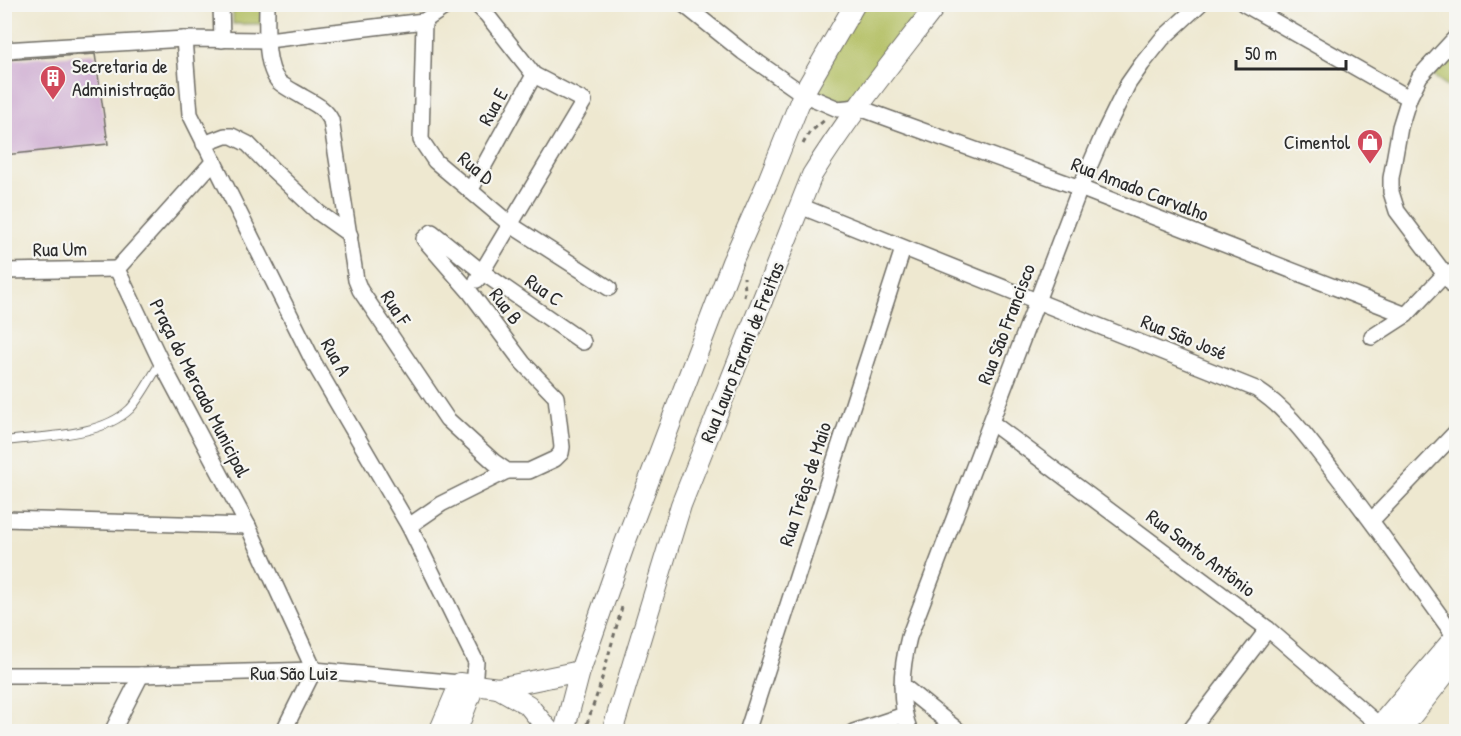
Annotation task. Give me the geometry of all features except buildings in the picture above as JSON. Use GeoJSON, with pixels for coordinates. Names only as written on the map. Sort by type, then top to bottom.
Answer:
{"type":"FeatureCollection","features":[{"type":"Feature","properties":{"kind":"street"},"geometry":{"type":"LineString","coordinates":[[221,4],[222,40]]}},
{"type":"Feature","properties":{"kind":"street","name":"Rua F"},"geometry":{"type":"LineString","coordinates":[[267,4],[270,65],[278,79],[288,88],[322,108],[332,120],[356,280],[367,303],[447,419],[507,471]]}},
{"type":"Feature","properties":{"kind":"street"},"geometry":{"type":"LineString","coordinates":[[4,50],[184,39],[268,40],[424,21],[448,4]]}},
{"type":"Feature","properties":{"kind":"street"},"geometry":{"type":"LineString","coordinates":[[470,292],[584,101],[534,75],[494,23],[476,4]]}},
{"type":"Feature","properties":{"kind":"street","name":"Rua Amado Carvalho"},"geometry":{"type":"LineString","coordinates":[[683,4],[743,52],[803,94],[1080,188],[1406,315]]}},
{"type":"Feature","properties":{"kind":"street","name":"Rua Lauro Farani de Freitas"},"geometry":{"type":"LineString","coordinates":[[564,732],[580,671],[690,367],[803,94],[855,4]]}},
{"type":"Feature","properties":{"kind":"street","name":"Rua Lauro Farani de Freitas"},"geometry":{"type":"LineString","coordinates":[[612,732],[681,505],[812,175],[832,143],[847,108],[937,4]]}},
{"type":"Feature","properties":{"kind":"street","name":"Rua São Francisco"},"geometry":{"type":"LineString","coordinates":[[902,685],[902,662],[909,637],[1080,188],[1128,84],[1162,39],[1200,4]]}},
{"type":"Feature","properties":{"kind":"street"},"geometry":{"type":"LineString","coordinates":[[1244,4],[1409,98]]}},
{"type":"Feature","properties":{"kind":"street","name":"Rua D"},"geometry":{"type":"LineString","coordinates":[[424,21],[421,140],[435,161],[511,225],[609,288]]}},
{"type":"Feature","properties":{"kind":"street"},"geometry":{"type":"LineString","coordinates":[[1456,36],[1420,76],[1409,98],[1400,127],[1391,178],[1391,192],[1397,211],[1450,269],[1456,290]]}},
{"type":"Feature","properties":{"kind":"street","name":"Rua A"},"geometry":{"type":"LineString","coordinates":[[184,39],[190,114],[314,363],[409,526],[476,662],[467,684]]}},
{"type":"Feature","properties":{"kind":"street","name":"Rua E"},"geometry":{"type":"LineString","coordinates":[[470,190],[534,75]]}},
{"type":"Feature","properties":{"kind":"street"},"geometry":{"type":"LineString","coordinates":[[204,144],[225,136],[232,136],[248,144],[319,213],[350,235]]}},
{"type":"Feature","properties":{"kind":"street"},"geometry":{"type":"LineString","coordinates":[[117,269],[214,161]]}},
{"type":"Feature","properties":{"kind":"street","name":"Rua São José"},"geometry":{"type":"LineString","coordinates":[[800,206],[1256,388],[1284,410],[1371,520],[1456,637]]}},
{"type":"Feature","properties":{"kind":"street","name":"Rua C"},"geometry":{"type":"LineString","coordinates":[[424,239],[432,232],[482,272],[583,342]]}},
{"type":"Feature","properties":{"kind":"street","name":"Rua B"},"geometry":{"type":"LineString","coordinates":[[424,239],[470,292],[523,363],[556,397],[561,453],[555,459],[529,471],[507,471]]}},
{"type":"Feature","properties":{"kind":"street","name":"Rua Trêqs de Maio"},"geometry":{"type":"LineString","coordinates":[[747,732],[903,249]]}},
{"type":"Feature","properties":{"kind":"street","name":"Rua Um"},"geometry":{"type":"LineString","coordinates":[[4,271],[117,269]]}},
{"type":"Feature","properties":{"kind":"street","name":"Praça do Mercado Municipal"},"geometry":{"type":"LineString","coordinates":[[117,269],[161,362],[248,526],[314,670]]}},
{"type":"Feature","properties":{"kind":"street"},"geometry":{"type":"LineString","coordinates":[[1372,337],[1406,315],[1450,269]]}},
{"type":"Feature","properties":{"kind":"street","name":"Rua Santo Antônio"},"geometry":{"type":"LineString","coordinates":[[992,423],[1268,629],[1380,729]]}},
{"type":"Feature","properties":{"kind":"street"},"geometry":{"type":"LineString","coordinates":[[1371,520],[1456,432]]}},
{"type":"Feature","properties":{"kind":"street"},"geometry":{"type":"LineString","coordinates":[[409,526],[441,504],[507,471]]}},
{"type":"Feature","properties":{"kind":"street"},"geometry":{"type":"LineString","coordinates":[[4,519],[248,526]]}},
{"type":"Feature","properties":{"kind":"street"},"geometry":{"type":"LineString","coordinates":[[1189,732],[1268,629]]}},
{"type":"Feature","properties":{"kind":"street"},"geometry":{"type":"LineString","coordinates":[[1380,729],[1456,637]]}},
{"type":"Feature","properties":{"kind":"street"},"geometry":{"type":"LineString","coordinates":[[1399,732],[1456,660]]}},
{"type":"Feature","properties":{"kind":"street"},"geometry":{"type":"LineString","coordinates":[[283,732],[314,670]]}},
{"type":"Feature","properties":{"kind":"street","name":"Rua São Luiz"},"geometry":{"type":"LineString","coordinates":[[4,675],[141,675],[314,670],[498,688],[580,671]]}},
{"type":"Feature","properties":{"kind":"street"},"geometry":{"type":"LineString","coordinates":[[112,732],[141,675]]}},
{"type":"Feature","properties":{"kind":"street"},"geometry":{"type":"LineString","coordinates":[[439,732],[467,684]]}},
{"type":"Feature","properties":{"kind":"street"},"geometry":{"type":"LineString","coordinates":[[456,732],[467,684]]}},
{"type":"Feature","properties":{"kind":"street"},"geometry":{"type":"LineString","coordinates":[[902,685],[904,715],[910,732]]}},
{"type":"Feature","properties":{"kind":"street"},"geometry":{"type":"LineString","coordinates":[[902,685],[944,726],[960,732]]}},
{"type":"Feature","properties":{"kind":"street"},"geometry":{"type":"LineString","coordinates":[[498,688],[528,705],[550,732]]}},
{"type":"Feature","properties":{"kind":"street"},"geometry":{"type":"LineString","coordinates":[[854,732],[904,715]]}},
{"type":"Feature","properties":{"kind":"lane"},"geometry":{"type":"LineString","coordinates":[[4,441],[78,432],[117,420],[131,407],[161,362]]}},
{"type":"Feature","properties":{"kind":"path"},"geometry":{"type":"LineString","coordinates":[[800,150],[808,133],[847,108]]}},
{"type":"Feature","properties":{"kind":"path"},"geometry":{"type":"LineString","coordinates":[[743,300],[746,291],[744,274]]}},
{"type":"Feature","properties":{"kind":"path"},"geometry":{"type":"LineString","coordinates":[[584,732],[602,678],[622,604]]}},
{"type":"Feature","properties":{"kind":"green space"},"geometry":{"type":"Polygon","coordinates":[[[233,5],[266,5],[266,24],[233,24],[233,5]]]}},
{"type":"Feature","properties":{"kind":"green space"},"geometry":{"type":"Polygon","coordinates":[[[862,5],[926,5],[850,102],[823,97],[816,85],[862,5]]]}},
{"type":"Feature","properties":{"kind":"green space"},"geometry":{"type":"Polygon","coordinates":[[[1456,52],[1456,92],[1433,76],[1456,52]]]}},
{"type":"Feature","properties":{"kind":"place","name":"Secretaria de Administração"},"geometry":{"type":"Point","coordinates":[53,101]}},
{"type":"Feature","properties":{"kind":"place","name":"Cimentol"},"geometry":{"type":"Point","coordinates":[1370,165]}}]}
